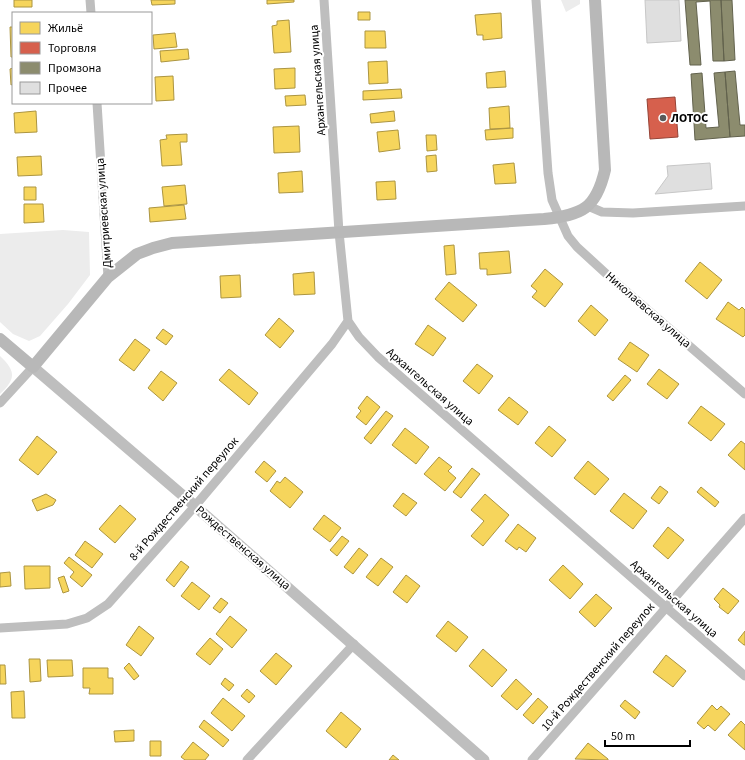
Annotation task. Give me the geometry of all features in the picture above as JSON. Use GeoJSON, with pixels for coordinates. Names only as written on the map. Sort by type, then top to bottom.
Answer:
{"type":"FeatureCollection","features":[{"type":"Feature","properties":{"kind":"main road"},"geometry":{"type":"LineString","coordinates":[[108,277],[137,254],[152,248],[172,243],[560,218],[578,213],[588,206],[602,184],[605,170],[594,0]]}},
{"type":"Feature","properties":{"kind":"main road","name":"Дмитриевская улица"},"geometry":{"type":"LineString","coordinates":[[33,367],[108,277]]}},
{"type":"Feature","properties":{"kind":"main road","name":"Рождественская улица"},"geometry":{"type":"LineString","coordinates":[[0,339],[33,367]]}},
{"type":"Feature","properties":{"kind":"street"},"geometry":{"type":"LineString","coordinates":[[90,0],[91,12]]}},
{"type":"Feature","properties":{"kind":"street","name":"Архангельская улица"},"geometry":{"type":"LineString","coordinates":[[324,0],[339,232],[348,321],[359,337],[378,357],[745,676]]}},
{"type":"Feature","properties":{"kind":"street","name":"Николаевская улица"},"geometry":{"type":"LineString","coordinates":[[536,0],[548,173],[552,200],[568,236],[577,247],[612,280],[745,394]]}},
{"type":"Feature","properties":{"kind":"street","name":"Дмитриевская улица"},"geometry":{"type":"LineString","coordinates":[[97,104],[108,277]]}},
{"type":"Feature","properties":{"kind":"street"},"geometry":{"type":"LineString","coordinates":[[588,206],[602,212],[633,213],[745,206]]}},
{"type":"Feature","properties":{"kind":"street","name":"8-й Рождественский переулок"},"geometry":{"type":"LineString","coordinates":[[0,628],[67,624],[87,618],[108,604],[195,506],[332,344],[348,321]]}},
{"type":"Feature","properties":{"kind":"street"},"geometry":{"type":"LineString","coordinates":[[0,403],[33,367]]}},
{"type":"Feature","properties":{"kind":"street","name":"Рождественская улица"},"geometry":{"type":"LineString","coordinates":[[33,367],[354,644],[484,760]]}},
{"type":"Feature","properties":{"kind":"street","name":"10-й Рождественский переулок"},"geometry":{"type":"LineString","coordinates":[[532,760],[745,518]]}},
{"type":"Feature","properties":{"kind":"street"},"geometry":{"type":"LineString","coordinates":[[247,760],[354,644]]}},
{"type":"Feature","properties":{"kind":"shaded area"},"geometry":{"type":"Polygon","coordinates":[[[561,0],[580,0],[580,4],[566,12],[561,0]]]}},
{"type":"Feature","properties":{"kind":"shaded area"},"geometry":{"type":"Polygon","coordinates":[[[63,230],[89,232],[90,275],[68,304],[40,336],[29,341],[13,334],[0,322],[0,234],[63,230]]]}},
{"type":"Feature","properties":{"kind":"shaded area"},"geometry":{"type":"Polygon","coordinates":[[[0,356],[9,366],[12,375],[9,384],[0,394],[0,356]]]}},
{"type":"Feature","properties":{"kind":"building: Жильё"},"geometry":{"type":"Polygon","coordinates":[[[14,0],[32,0],[32,7],[14,7],[14,0]]]}},
{"type":"Feature","properties":{"kind":"building: Жильё"},"geometry":{"type":"Polygon","coordinates":[[[151,0],[175,0],[175,4],[152,5],[151,0]]]}},
{"type":"Feature","properties":{"kind":"building: Жильё"},"geometry":{"type":"Polygon","coordinates":[[[267,0],[294,0],[294,2],[267,4],[267,0]]]}},
{"type":"Feature","properties":{"kind":"building: Жильё"},"geometry":{"type":"Polygon","coordinates":[[[358,12],[370,12],[370,20],[358,20],[358,12]]]}},
{"type":"Feature","properties":{"kind":"building: Жильё"},"geometry":{"type":"Polygon","coordinates":[[[501,13],[502,38],[483,40],[483,35],[477,35],[475,15],[501,13]]]}},
{"type":"Feature","properties":{"kind":"building: Жильё"},"geometry":{"type":"Polygon","coordinates":[[[289,20],[291,52],[274,53],[272,26],[277,25],[277,21],[289,20]]]}},
{"type":"Feature","properties":{"kind":"building: Жильё"},"geometry":{"type":"Polygon","coordinates":[[[10,27],[12,27],[12,57],[10,27]]]}},
{"type":"Feature","properties":{"kind":"building: Жильё"},"geometry":{"type":"Polygon","coordinates":[[[365,31],[385,31],[386,48],[365,48],[365,31]]]}},
{"type":"Feature","properties":{"kind":"building: Жильё"},"geometry":{"type":"Polygon","coordinates":[[[175,33],[177,47],[154,49],[153,35],[175,33]]]}},
{"type":"Feature","properties":{"kind":"building: Жильё"},"geometry":{"type":"Polygon","coordinates":[[[188,49],[189,59],[161,62],[160,51],[188,49]]]}},
{"type":"Feature","properties":{"kind":"building: Жильё"},"geometry":{"type":"Polygon","coordinates":[[[387,61],[388,83],[369,84],[368,62],[387,61]]]}},
{"type":"Feature","properties":{"kind":"building: Жильё"},"geometry":{"type":"Polygon","coordinates":[[[12,68],[11,85],[10,69],[12,68]]]}},
{"type":"Feature","properties":{"kind":"building: Жильё"},"geometry":{"type":"Polygon","coordinates":[[[295,68],[295,88],[275,89],[274,69],[295,68]]]}},
{"type":"Feature","properties":{"kind":"building: Жильё"},"geometry":{"type":"Polygon","coordinates":[[[505,71],[506,87],[487,88],[486,73],[505,71]]]}},
{"type":"Feature","properties":{"kind":"building: Жильё"},"geometry":{"type":"Polygon","coordinates":[[[173,76],[174,100],[156,101],[155,77],[173,76]]]}},
{"type":"Feature","properties":{"kind":"building: Жильё"},"geometry":{"type":"Polygon","coordinates":[[[401,89],[402,98],[363,100],[363,91],[401,89]]]}},
{"type":"Feature","properties":{"kind":"building: Жильё"},"geometry":{"type":"Polygon","coordinates":[[[305,95],[306,105],[286,106],[285,96],[305,95]]]}},
{"type":"Feature","properties":{"kind":"building: Жильё"},"geometry":{"type":"Polygon","coordinates":[[[509,106],[510,128],[490,129],[489,108],[509,106]]]}},
{"type":"Feature","properties":{"kind":"building: Жильё"},"geometry":{"type":"Polygon","coordinates":[[[36,111],[37,132],[15,133],[14,113],[36,111]]]}},
{"type":"Feature","properties":{"kind":"building: Жильё"},"geometry":{"type":"Polygon","coordinates":[[[394,111],[395,121],[371,123],[370,114],[394,111]]]}},
{"type":"Feature","properties":{"kind":"building: Жильё"},"geometry":{"type":"Polygon","coordinates":[[[299,126],[300,152],[274,153],[273,127],[299,126]]]}},
{"type":"Feature","properties":{"kind":"building: Жильё"},"geometry":{"type":"Polygon","coordinates":[[[513,128],[513,138],[486,140],[485,130],[513,128]]]}},
{"type":"Feature","properties":{"kind":"building: Жильё"},"geometry":{"type":"Polygon","coordinates":[[[398,130],[400,149],[379,152],[377,132],[398,130]]]}},
{"type":"Feature","properties":{"kind":"building: Жильё"},"geometry":{"type":"Polygon","coordinates":[[[187,134],[187,142],[180,142],[182,165],[162,166],[160,140],[167,139],[166,135],[187,134]]]}},
{"type":"Feature","properties":{"kind":"building: Жильё"},"geometry":{"type":"Polygon","coordinates":[[[426,135],[436,135],[437,150],[427,151],[426,135]]]}},
{"type":"Feature","properties":{"kind":"building: Жильё"},"geometry":{"type":"Polygon","coordinates":[[[436,155],[437,171],[427,172],[426,156],[436,155]]]}},
{"type":"Feature","properties":{"kind":"building: Жильё"},"geometry":{"type":"Polygon","coordinates":[[[41,156],[42,175],[18,176],[17,157],[41,156]]]}},
{"type":"Feature","properties":{"kind":"building: Жильё"},"geometry":{"type":"Polygon","coordinates":[[[514,163],[516,183],[495,184],[493,165],[514,163]]]}},
{"type":"Feature","properties":{"kind":"building: Жильё"},"geometry":{"type":"Polygon","coordinates":[[[302,171],[303,192],[279,193],[278,173],[302,171]]]}},
{"type":"Feature","properties":{"kind":"building: Жильё"},"geometry":{"type":"Polygon","coordinates":[[[395,181],[396,199],[377,200],[376,182],[395,181]]]}},
{"type":"Feature","properties":{"kind":"building: Жильё"},"geometry":{"type":"Polygon","coordinates":[[[185,185],[187,204],[164,206],[162,187],[185,185]]]}},
{"type":"Feature","properties":{"kind":"building: Жильё"},"geometry":{"type":"Polygon","coordinates":[[[24,187],[36,187],[36,200],[24,200],[24,187]]]}},
{"type":"Feature","properties":{"kind":"building: Жильё"},"geometry":{"type":"Polygon","coordinates":[[[24,204],[43,204],[44,222],[24,223],[24,204]]]}},
{"type":"Feature","properties":{"kind":"building: Жильё"},"geometry":{"type":"Polygon","coordinates":[[[184,205],[186,219],[150,222],[149,208],[184,205]]]}},
{"type":"Feature","properties":{"kind":"building: Жильё"},"geometry":{"type":"Polygon","coordinates":[[[454,245],[456,274],[446,275],[444,246],[454,245]]]}},
{"type":"Feature","properties":{"kind":"building: Жильё"},"geometry":{"type":"Polygon","coordinates":[[[509,251],[511,273],[487,275],[487,269],[480,269],[479,253],[509,251]]]}},
{"type":"Feature","properties":{"kind":"building: Жильё"},"geometry":{"type":"Polygon","coordinates":[[[700,262],[722,280],[707,299],[685,281],[700,262]]]}},
{"type":"Feature","properties":{"kind":"building: Жильё"},"geometry":{"type":"Polygon","coordinates":[[[545,269],[563,284],[545,307],[532,297],[537,291],[531,286],[545,269]]]}},
{"type":"Feature","properties":{"kind":"building: Жильё"},"geometry":{"type":"Polygon","coordinates":[[[314,272],[315,294],[294,295],[293,274],[314,272]]]}},
{"type":"Feature","properties":{"kind":"building: Жильё"},"geometry":{"type":"Polygon","coordinates":[[[240,275],[241,297],[221,298],[220,276],[240,275]]]}},
{"type":"Feature","properties":{"kind":"building: Жильё"},"geometry":{"type":"Polygon","coordinates":[[[449,282],[477,305],[463,322],[435,299],[449,282]]]}},
{"type":"Feature","properties":{"kind":"building: Жильё"},"geometry":{"type":"Polygon","coordinates":[[[728,302],[739,310],[742,307],[745,310],[745,335],[743,337],[716,319],[728,302]]]}},
{"type":"Feature","properties":{"kind":"building: Жильё"},"geometry":{"type":"Polygon","coordinates":[[[591,305],[608,320],[595,336],[578,321],[591,305]]]}},
{"type":"Feature","properties":{"kind":"building: Жильё"},"geometry":{"type":"Polygon","coordinates":[[[279,318],[294,331],[280,348],[265,335],[279,318]]]}},
{"type":"Feature","properties":{"kind":"building: Жильё"},"geometry":{"type":"Polygon","coordinates":[[[428,325],[446,338],[433,356],[415,344],[428,325]]]}},
{"type":"Feature","properties":{"kind":"building: Жильё"},"geometry":{"type":"Polygon","coordinates":[[[163,329],[173,336],[166,345],[156,338],[163,329]]]}},
{"type":"Feature","properties":{"kind":"building: Жильё"},"geometry":{"type":"Polygon","coordinates":[[[135,339],[150,350],[134,371],[119,360],[135,339]]]}},
{"type":"Feature","properties":{"kind":"building: Жильё"},"geometry":{"type":"Polygon","coordinates":[[[630,342],[649,355],[637,372],[618,359],[630,342]]]}},
{"type":"Feature","properties":{"kind":"building: Жильё"},"geometry":{"type":"Polygon","coordinates":[[[477,364],[493,376],[479,394],[463,381],[477,364]]]}},
{"type":"Feature","properties":{"kind":"building: Жильё"},"geometry":{"type":"Polygon","coordinates":[[[229,369],[258,393],[249,405],[219,380],[229,369]]]}},
{"type":"Feature","properties":{"kind":"building: Жильё"},"geometry":{"type":"Polygon","coordinates":[[[659,369],[679,384],[667,399],[647,384],[659,369]]]}},
{"type":"Feature","properties":{"kind":"building: Жильё"},"geometry":{"type":"Polygon","coordinates":[[[161,371],[177,383],[163,401],[148,388],[161,371]]]}},
{"type":"Feature","properties":{"kind":"building: Жильё"},"geometry":{"type":"Polygon","coordinates":[[[625,375],[631,380],[613,401],[607,396],[625,375]]]}},
{"type":"Feature","properties":{"kind":"building: Жильё"},"geometry":{"type":"Polygon","coordinates":[[[367,396],[380,407],[366,425],[356,417],[361,411],[358,408],[367,396]]]}},
{"type":"Feature","properties":{"kind":"building: Жильё"},"geometry":{"type":"Polygon","coordinates":[[[509,397],[528,412],[518,425],[498,410],[509,397]]]}},
{"type":"Feature","properties":{"kind":"building: Жильё"},"geometry":{"type":"Polygon","coordinates":[[[701,406],[725,424],[711,441],[688,423],[701,406]]]}},
{"type":"Feature","properties":{"kind":"building: Жильё"},"geometry":{"type":"Polygon","coordinates":[[[386,411],[393,416],[371,444],[364,438],[386,411]]]}},
{"type":"Feature","properties":{"kind":"building: Жильё"},"geometry":{"type":"Polygon","coordinates":[[[549,426],[566,440],[552,457],[535,443],[549,426]]]}},
{"type":"Feature","properties":{"kind":"building: Жильё"},"geometry":{"type":"Polygon","coordinates":[[[405,428],[429,447],[416,464],[392,445],[405,428]]]}},
{"type":"Feature","properties":{"kind":"building: Жильё"},"geometry":{"type":"Polygon","coordinates":[[[37,436],[57,452],[38,475],[19,460],[37,436]]]}},
{"type":"Feature","properties":{"kind":"building: Жильё"},"geometry":{"type":"Polygon","coordinates":[[[741,441],[745,444],[745,470],[728,455],[741,441]]]}},
{"type":"Feature","properties":{"kind":"building: Жильё"},"geometry":{"type":"Polygon","coordinates":[[[439,457],[452,467],[448,471],[456,478],[445,491],[424,474],[439,457]]]}},
{"type":"Feature","properties":{"kind":"building: Жильё"},"geometry":{"type":"Polygon","coordinates":[[[264,461],[276,471],[267,482],[255,472],[264,461]]]}},
{"type":"Feature","properties":{"kind":"building: Жильё"},"geometry":{"type":"Polygon","coordinates":[[[588,461],[609,479],[595,495],[574,478],[588,461]]]}},
{"type":"Feature","properties":{"kind":"building: Жильё"},"geometry":{"type":"Polygon","coordinates":[[[472,468],[480,474],[461,498],[453,492],[472,468]]]}},
{"type":"Feature","properties":{"kind":"building: Жильё"},"geometry":{"type":"Polygon","coordinates":[[[285,477],[303,492],[290,508],[270,491],[277,481],[280,483],[285,477]]]}},
{"type":"Feature","properties":{"kind":"building: Жильё"},"geometry":{"type":"Polygon","coordinates":[[[660,486],[668,492],[659,504],[651,498],[660,486]]]}},
{"type":"Feature","properties":{"kind":"building: Жильё"},"geometry":{"type":"Polygon","coordinates":[[[701,487],[719,502],[715,507],[697,492],[701,487]]]}},
{"type":"Feature","properties":{"kind":"building: Жильё"},"geometry":{"type":"Polygon","coordinates":[[[403,493],[417,503],[406,516],[393,506],[403,493]]]}},
{"type":"Feature","properties":{"kind":"building: Жильё"},"geometry":{"type":"Polygon","coordinates":[[[624,493],[647,511],[633,529],[610,511],[624,493]]]}},
{"type":"Feature","properties":{"kind":"building: Жильё"},"geometry":{"type":"Polygon","coordinates":[[[46,494],[56,500],[53,505],[37,511],[32,500],[46,494]]]}},
{"type":"Feature","properties":{"kind":"building: Жильё"},"geometry":{"type":"Polygon","coordinates":[[[485,494],[509,515],[483,546],[471,536],[484,521],[471,510],[485,494]]]}},
{"type":"Feature","properties":{"kind":"building: Жильё"},"geometry":{"type":"Polygon","coordinates":[[[120,505],[136,519],[115,543],[99,529],[120,505]]]}},
{"type":"Feature","properties":{"kind":"building: Жильё"},"geometry":{"type":"Polygon","coordinates":[[[324,515],[341,528],[330,542],[313,529],[324,515]]]}},
{"type":"Feature","properties":{"kind":"building: Жильё"},"geometry":{"type":"Polygon","coordinates":[[[518,524],[536,538],[526,552],[519,547],[517,550],[505,541],[518,524]]]}},
{"type":"Feature","properties":{"kind":"building: Жильё"},"geometry":{"type":"Polygon","coordinates":[[[668,527],[684,540],[668,559],[653,546],[668,527]]]}},
{"type":"Feature","properties":{"kind":"building: Жильё"},"geometry":{"type":"Polygon","coordinates":[[[342,536],[349,541],[337,556],[330,550],[342,536]]]}},
{"type":"Feature","properties":{"kind":"building: Жильё"},"geometry":{"type":"Polygon","coordinates":[[[85,541],[103,554],[92,568],[75,555],[85,541]]]}},
{"type":"Feature","properties":{"kind":"building: Жильё"},"geometry":{"type":"Polygon","coordinates":[[[359,548],[368,555],[353,574],[344,567],[359,548]]]}},
{"type":"Feature","properties":{"kind":"building: Жильё"},"geometry":{"type":"Polygon","coordinates":[[[69,557],[92,575],[82,587],[70,577],[74,572],[64,563],[69,557]]]}},
{"type":"Feature","properties":{"kind":"building: Жильё"},"geometry":{"type":"Polygon","coordinates":[[[381,558],[393,567],[378,586],[366,577],[381,558]]]}},
{"type":"Feature","properties":{"kind":"building: Жильё"},"geometry":{"type":"Polygon","coordinates":[[[181,561],[189,567],[174,587],[166,580],[181,561]]]}},
{"type":"Feature","properties":{"kind":"building: Жильё"},"geometry":{"type":"Polygon","coordinates":[[[563,565],[583,584],[570,599],[549,580],[563,565]]]}},
{"type":"Feature","properties":{"kind":"building: Жильё"},"geometry":{"type":"Polygon","coordinates":[[[24,566],[50,566],[50,588],[25,589],[24,566]]]}},
{"type":"Feature","properties":{"kind":"building: Жильё"},"geometry":{"type":"Polygon","coordinates":[[[10,572],[11,586],[0,587],[0,573],[10,572]]]}},
{"type":"Feature","properties":{"kind":"building: Жильё"},"geometry":{"type":"Polygon","coordinates":[[[406,575],[420,586],[407,603],[393,592],[406,575]]]}},
{"type":"Feature","properties":{"kind":"building: Жильё"},"geometry":{"type":"Polygon","coordinates":[[[64,576],[69,591],[63,593],[58,578],[64,576]]]}},
{"type":"Feature","properties":{"kind":"building: Жильё"},"geometry":{"type":"Polygon","coordinates":[[[192,582],[210,596],[199,610],[181,596],[192,582]]]}},
{"type":"Feature","properties":{"kind":"building: Жильё"},"geometry":{"type":"Polygon","coordinates":[[[723,588],[739,601],[728,614],[719,607],[720,605],[714,599],[723,588]]]}},
{"type":"Feature","properties":{"kind":"building: Жильё"},"geometry":{"type":"Polygon","coordinates":[[[596,594],[612,608],[595,627],[579,612],[596,594]]]}},
{"type":"Feature","properties":{"kind":"building: Жильё"},"geometry":{"type":"Polygon","coordinates":[[[221,598],[228,603],[220,613],[213,608],[221,598]]]}},
{"type":"Feature","properties":{"kind":"building: Жильё"},"geometry":{"type":"Polygon","coordinates":[[[230,616],[247,630],[232,648],[216,634],[230,616]]]}},
{"type":"Feature","properties":{"kind":"building: Жильё"},"geometry":{"type":"Polygon","coordinates":[[[448,621],[468,637],[456,652],[436,636],[448,621]]]}},
{"type":"Feature","properties":{"kind":"building: Жильё"},"geometry":{"type":"Polygon","coordinates":[[[139,626],[154,638],[141,656],[126,645],[139,626]]]}},
{"type":"Feature","properties":{"kind":"building: Жильё"},"geometry":{"type":"Polygon","coordinates":[[[745,631],[745,645],[744,645],[738,640],[745,631]]]}},
{"type":"Feature","properties":{"kind":"building: Жильё"},"geometry":{"type":"Polygon","coordinates":[[[210,638],[223,649],[210,665],[196,654],[210,638]]]}},
{"type":"Feature","properties":{"kind":"building: Жильё"},"geometry":{"type":"Polygon","coordinates":[[[483,649],[507,670],[492,687],[469,666],[483,649]]]}},
{"type":"Feature","properties":{"kind":"building: Жильё"},"geometry":{"type":"Polygon","coordinates":[[[276,653],[292,666],[276,685],[260,671],[276,653]]]}},
{"type":"Feature","properties":{"kind":"building: Жильё"},"geometry":{"type":"Polygon","coordinates":[[[666,655],[686,671],[673,687],[653,672],[666,655]]]}},
{"type":"Feature","properties":{"kind":"building: Жильё"},"geometry":{"type":"Polygon","coordinates":[[[29,659],[40,659],[41,681],[30,682],[29,659]]]}},
{"type":"Feature","properties":{"kind":"building: Жильё"},"geometry":{"type":"Polygon","coordinates":[[[47,660],[72,660],[73,676],[48,677],[47,660]]]}},
{"type":"Feature","properties":{"kind":"building: Жильё"},"geometry":{"type":"Polygon","coordinates":[[[129,663],[139,676],[134,680],[124,668],[129,663]]]}},
{"type":"Feature","properties":{"kind":"building: Жильё"},"geometry":{"type":"Polygon","coordinates":[[[0,665],[5,665],[6,684],[0,684],[0,665]]]}},
{"type":"Feature","properties":{"kind":"building: Жильё"},"geometry":{"type":"Polygon","coordinates":[[[83,668],[108,668],[108,678],[113,678],[113,694],[89,694],[90,688],[83,688],[83,668]]]}},
{"type":"Feature","properties":{"kind":"building: Жильё"},"geometry":{"type":"Polygon","coordinates":[[[225,678],[234,685],[229,691],[221,684],[225,678]]]}},
{"type":"Feature","properties":{"kind":"building: Жильё"},"geometry":{"type":"Polygon","coordinates":[[[516,679],[532,694],[517,710],[501,696],[516,679]]]}},
{"type":"Feature","properties":{"kind":"building: Жильё"},"geometry":{"type":"Polygon","coordinates":[[[247,689],[255,696],[249,703],[241,696],[247,689]]]}},
{"type":"Feature","properties":{"kind":"building: Жильё"},"geometry":{"type":"Polygon","coordinates":[[[24,691],[25,718],[12,718],[11,692],[24,691]]]}},
{"type":"Feature","properties":{"kind":"building: Жильё"},"geometry":{"type":"Polygon","coordinates":[[[223,698],[245,716],[232,731],[211,713],[223,698]]]}},
{"type":"Feature","properties":{"kind":"building: Жильё"},"geometry":{"type":"Polygon","coordinates":[[[538,698],[548,707],[533,724],[523,715],[538,698]]]}},
{"type":"Feature","properties":{"kind":"building: Жильё"},"geometry":{"type":"Polygon","coordinates":[[[625,700],[640,712],[635,719],[620,706],[625,700]]]}},
{"type":"Feature","properties":{"kind":"building: Жильё"},"geometry":{"type":"Polygon","coordinates":[[[712,705],[717,710],[721,706],[730,714],[715,731],[708,725],[704,729],[697,723],[712,705]]]}},
{"type":"Feature","properties":{"kind":"building: Жильё"},"geometry":{"type":"Polygon","coordinates":[[[341,712],[361,729],[346,748],[326,731],[341,712]]]}},
{"type":"Feature","properties":{"kind":"building: Жильё"},"geometry":{"type":"Polygon","coordinates":[[[204,720],[229,740],[223,747],[199,727],[204,720]]]}},
{"type":"Feature","properties":{"kind":"building: Жильё"},"geometry":{"type":"Polygon","coordinates":[[[741,721],[745,725],[745,750],[728,735],[741,721]]]}},
{"type":"Feature","properties":{"kind":"building: Жильё"},"geometry":{"type":"Polygon","coordinates":[[[134,730],[134,741],[115,742],[114,731],[134,730]]]}},
{"type":"Feature","properties":{"kind":"building: Жильё"},"geometry":{"type":"Polygon","coordinates":[[[150,741],[161,741],[161,756],[150,756],[150,741]]]}},
{"type":"Feature","properties":{"kind":"building: Жильё"},"geometry":{"type":"Polygon","coordinates":[[[193,742],[209,755],[205,760],[185,760],[181,757],[193,742]]]}},
{"type":"Feature","properties":{"kind":"building: Жильё"},"geometry":{"type":"Polygon","coordinates":[[[588,743],[608,759],[608,760],[575,759],[588,743]]]}},
{"type":"Feature","properties":{"kind":"building: Жильё"},"geometry":{"type":"Polygon","coordinates":[[[393,755],[399,760],[389,760],[393,755]]]}},
{"type":"Feature","properties":{"kind":"building: Торговля","name":"ЛОТОС"},"geometry":{"type":"Polygon","coordinates":[[[675,97],[678,137],[650,139],[647,99],[675,97]]]}},
{"type":"Feature","properties":{"kind":"building: Промзона"},"geometry":{"type":"Polygon","coordinates":[[[685,0],[721,0],[724,61],[713,61],[710,1],[696,2],[701,65],[690,65],[685,0]]]}},
{"type":"Feature","properties":{"kind":"building: Промзона"},"geometry":{"type":"Polygon","coordinates":[[[721,0],[732,0],[735,60],[724,61],[721,0]]]}},
{"type":"Feature","properties":{"kind":"building: Промзона"},"geometry":{"type":"Polygon","coordinates":[[[735,71],[740,125],[745,125],[745,136],[730,137],[725,72],[735,71]]]}},
{"type":"Feature","properties":{"kind":"building: Промзона"},"geometry":{"type":"Polygon","coordinates":[[[725,72],[730,137],[695,140],[691,74],[702,73],[706,128],[719,127],[714,73],[725,72]]]}},
{"type":"Feature","properties":{"kind":"building: Прочее"},"geometry":{"type":"Polygon","coordinates":[[[645,0],[679,0],[681,41],[647,43],[645,0]]]}},
{"type":"Feature","properties":{"kind":"building: Прочее"},"geometry":{"type":"Polygon","coordinates":[[[710,163],[712,189],[655,194],[668,176],[667,166],[710,163]]]}},
{"type":"Feature","properties":{"kind":"place","name":"ЛОТОС"},"geometry":{"type":"Point","coordinates":[663,118]}}]}
